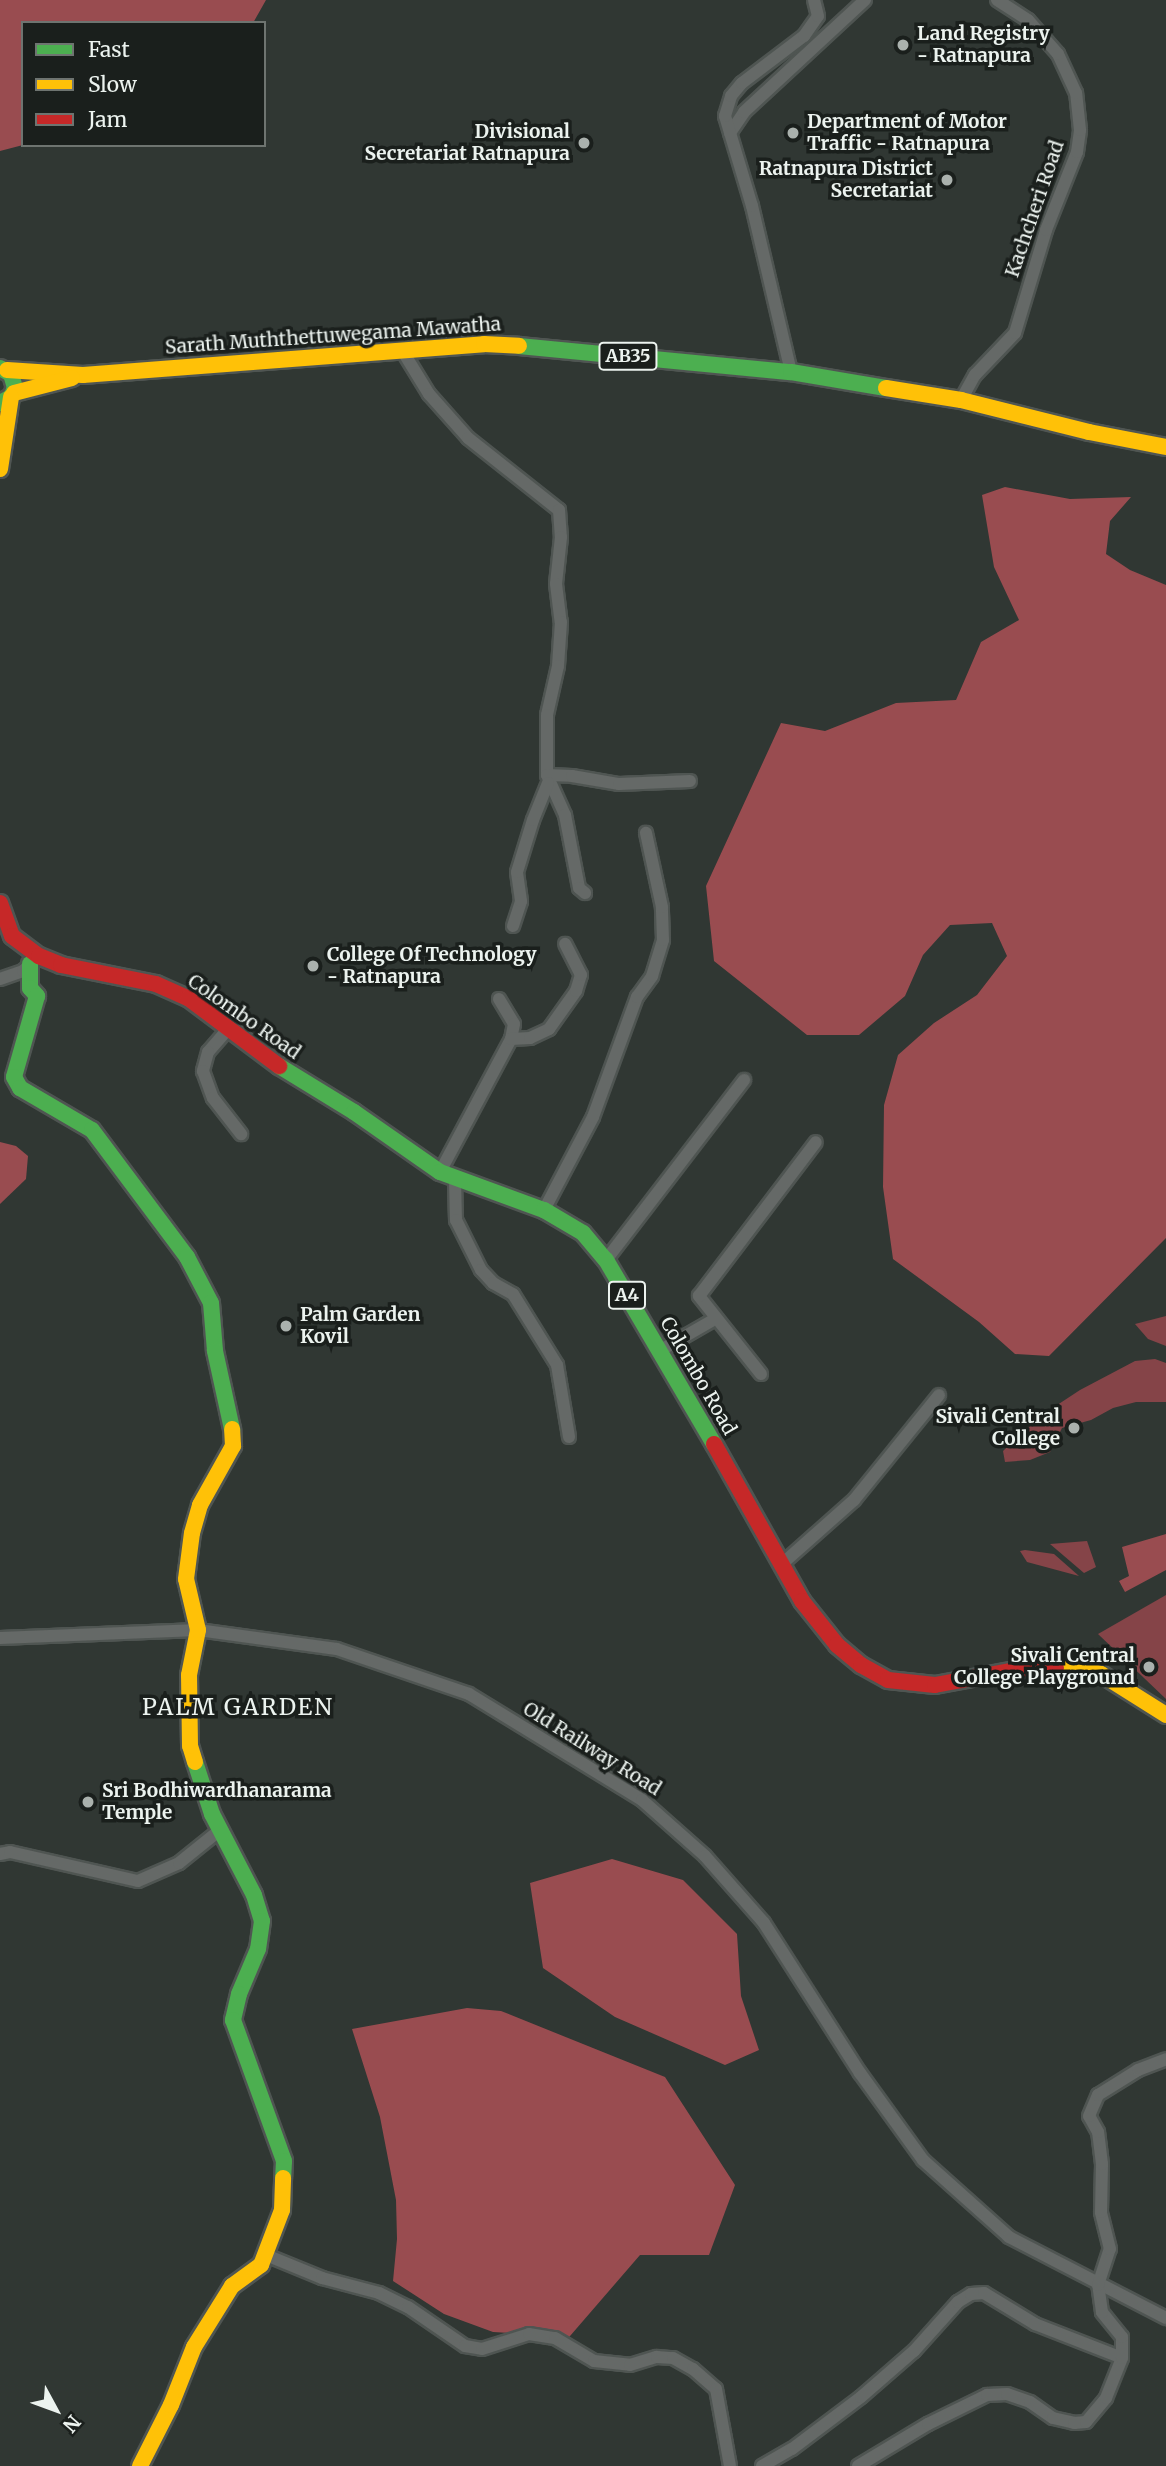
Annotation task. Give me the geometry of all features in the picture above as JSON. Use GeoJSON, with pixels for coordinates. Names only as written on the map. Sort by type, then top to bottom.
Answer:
{"type":"FeatureCollection","features":[{"type":"Feature","properties":{"kind":"main road","name":"Sarath Muththettuwegama Mawatha"},"geometry":{"type":"LineString","coordinates":[[83,375],[484,344],[589,351],[791,372],[961,400],[1166,447]]}},
{"type":"Feature","properties":{"kind":"main road"},"geometry":{"type":"LineString","coordinates":[[4,369],[83,375]]}},
{"type":"Feature","properties":{"kind":"main road"},"geometry":{"type":"LineString","coordinates":[[0,467],[8,398],[14,378],[4,369]]}},
{"type":"Feature","properties":{"kind":"main road"},"geometry":{"type":"LineString","coordinates":[[8,398],[83,375]]}},
{"type":"Feature","properties":{"kind":"main road","name":"Colombo Road"},"geometry":{"type":"LineString","coordinates":[[0,903],[12,936],[35,960],[156,985],[188,998],[295,1078],[354,1112],[447,1176],[544,1210],[583,1233],[606,1260],[661,1350],[802,1601],[836,1644],[861,1665],[888,1680],[935,1685],[1032,1667],[1083,1669],[1101,1674],[1166,1715]]}},
{"type":"Feature","properties":{"kind":"main road"},"geometry":{"type":"LineString","coordinates":[[35,960],[30,988],[37,996],[13,1077],[20,1088],[92,1129],[187,1257],[211,1303],[215,1351],[232,1417],[233,1446],[200,1505],[192,1533],[186,1579],[198,1630],[189,1675],[190,1746],[220,1830],[254,1895],[262,1921],[258,1949],[239,1994],[233,2020],[284,2161],[282,2210],[266,2255],[261,2265],[232,2286],[194,2347],[171,2405],[140,2466]]}},
{"type":"Feature","properties":{"kind":"street"},"geometry":{"type":"LineString","coordinates":[[791,372],[752,206],[725,116],[731,96],[742,83],[804,36],[818,16],[814,0]]}},
{"type":"Feature","properties":{"kind":"street"},"geometry":{"type":"LineString","coordinates":[[730,133],[744,112],[865,0]]}},
{"type":"Feature","properties":{"kind":"street","name":"Kachcheri Road"},"geometry":{"type":"LineString","coordinates":[[961,400],[975,375],[1015,333],[1046,230],[1077,152],[1080,130],[1076,93],[1058,54],[1028,20],[997,0]]}},
{"type":"Feature","properties":{"kind":"street"},"geometry":{"type":"LineString","coordinates":[[402,350],[429,394],[468,438],[559,510],[561,537],[556,584],[561,622],[558,666],[547,715],[548,779],[517,872],[521,901],[513,926]]}},
{"type":"Feature","properties":{"kind":"street"},"geometry":{"type":"LineString","coordinates":[[548,779],[619,784],[690,781]]}},
{"type":"Feature","properties":{"kind":"street"},"geometry":{"type":"LineString","coordinates":[[548,779],[565,815],[579,888],[586,894]]}},
{"type":"Feature","properties":{"kind":"street"},"geometry":{"type":"LineString","coordinates":[[544,1210],[593,1117],[637,997],[652,976],[663,940],[662,907],[646,833]]}},
{"type":"Feature","properties":{"kind":"street"},"geometry":{"type":"LineString","coordinates":[[511,1039],[530,1038],[549,1029],[576,991],[581,975],[565,944]]}},
{"type":"Feature","properties":{"kind":"street"},"geometry":{"type":"LineString","coordinates":[[0,979],[23,971],[35,960]]}},
{"type":"Feature","properties":{"kind":"street"},"geometry":{"type":"LineString","coordinates":[[499,999],[514,1024],[511,1039],[447,1176],[456,1220],[481,1270],[493,1283],[513,1294],[557,1365],[569,1437]]}},
{"type":"Feature","properties":{"kind":"street"},"geometry":{"type":"LineString","coordinates":[[229,1028],[208,1052],[203,1071],[213,1098],[241,1134]]}},
{"type":"Feature","properties":{"kind":"street"},"geometry":{"type":"LineString","coordinates":[[606,1260],[744,1080]]}},
{"type":"Feature","properties":{"kind":"street"},"geometry":{"type":"LineString","coordinates":[[761,1374],[699,1296],[817,1142]]}},
{"type":"Feature","properties":{"kind":"street"},"geometry":{"type":"LineString","coordinates":[[661,1350],[715,1319]]}},
{"type":"Feature","properties":{"kind":"street"},"geometry":{"type":"LineString","coordinates":[[783,1563],[854,1500],[939,1395]]}},
{"type":"Feature","properties":{"kind":"street","name":"Old Railway Road"},"geometry":{"type":"LineString","coordinates":[[0,1638],[198,1630],[337,1650],[469,1694],[642,1800],[705,1856],[764,1923],[860,2073],[923,2160],[1009,2237],[1166,2318]]}},
{"type":"Feature","properties":{"kind":"street"},"geometry":{"type":"LineString","coordinates":[[0,1854],[10,1852],[138,1881],[180,1863],[220,1830]]}},
{"type":"Feature","properties":{"kind":"street"},"geometry":{"type":"LineString","coordinates":[[858,2466],[928,2424],[987,2395],[1007,2394],[1030,2402],[1053,2418],[1074,2423],[1086,2422],[1106,2398],[1122,2358],[1122,2337],[1102,2312],[1098,2285],[1110,2249],[1101,2212],[1102,2164],[1098,2132],[1089,2116],[1098,2095],[1138,2070],[1166,2059]]}},
{"type":"Feature","properties":{"kind":"street"},"geometry":{"type":"LineString","coordinates":[[266,2255],[322,2278],[379,2293],[408,2307],[465,2346],[482,2349],[529,2334],[555,2339],[594,2361],[630,2365],[657,2357],[673,2358],[716,2389],[730,2466]]}},
{"type":"Feature","properties":{"kind":"street"},"geometry":{"type":"LineString","coordinates":[[762,2466],[792,2449],[861,2397],[914,2351],[958,2302],[971,2294],[984,2293],[1035,2324],[1122,2358]]}},
{"type":"Feature","properties":{"kind":"shaded area"},"geometry":{"type":"Polygon","coordinates":[[[0,0],[266,0],[254,21],[21,21],[21,146],[0,151],[0,0]]]}},
{"type":"Feature","properties":{"kind":"shaded area"},"geometry":{"type":"Polygon","coordinates":[[[1005,487],[1070,499],[1131,497],[1110,521],[1106,554],[1130,570],[1166,585],[1166,1238],[1049,1356],[1015,1354],[979,1322],[893,1259],[883,1187],[884,1105],[898,1055],[934,1023],[977,995],[1007,956],[992,923],[950,925],[923,955],[905,996],[859,1035],[807,1035],[714,961],[706,886],[781,723],[825,731],[896,703],[956,700],[981,642],[1019,620],[994,567],[982,495],[1005,487]]]}},
{"type":"Feature","properties":{"kind":"shaded area"},"geometry":{"type":"Polygon","coordinates":[[[0,1142],[16,1146],[28,1156],[26,1179],[0,1204],[0,1142]]]}},
{"type":"Feature","properties":{"kind":"shaded area"},"geometry":{"type":"Polygon","coordinates":[[[1166,1316],[1166,1346],[1148,1339],[1135,1324],[1166,1316]]]}},
{"type":"Feature","properties":{"kind":"shaded area"},"geometry":{"type":"Polygon","coordinates":[[[1155,1359],[1166,1363],[1166,1402],[1136,1402],[1113,1408],[1091,1420],[1062,1428],[1050,1452],[1030,1460],[1005,1462],[1003,1451],[1039,1417],[1080,1390],[1135,1361],[1155,1359]]]}},
{"type":"Feature","properties":{"kind":"shaded area"},"geometry":{"type":"Polygon","coordinates":[[[1166,1534],[1166,1570],[1125,1592],[1119,1581],[1129,1576],[1122,1547],[1166,1534]]]}},
{"type":"Feature","properties":{"kind":"shaded area"},"geometry":{"type":"Polygon","coordinates":[[[1087,1541],[1096,1567],[1084,1573],[1050,1544],[1087,1541]]]}},
{"type":"Feature","properties":{"kind":"shaded area"},"geometry":{"type":"Polygon","coordinates":[[[1020,1551],[1054,1554],[1079,1576],[1027,1562],[1020,1551]]]}},
{"type":"Feature","properties":{"kind":"shaded area","name":"Sivali Central College Playground"},"geometry":{"type":"Polygon","coordinates":[[[1166,1595],[1166,1699],[1098,1634],[1166,1595]]]}},
{"type":"Feature","properties":{"kind":"shaded area"},"geometry":{"type":"Polygon","coordinates":[[[612,1859],[683,1880],[737,1934],[741,1996],[759,2050],[725,2065],[615,2017],[543,1968],[530,1883],[612,1859]]]}},
{"type":"Feature","properties":{"kind":"shaded area"},"geometry":{"type":"Polygon","coordinates":[[[467,2008],[501,2011],[665,2077],[735,2185],[709,2255],[640,2255],[564,2343],[529,2334],[493,2332],[444,2314],[393,2281],[397,2239],[396,2200],[380,2117],[352,2029],[467,2008]]]}},
{"type":"Feature","properties":{"kind":"traffic: fast"},"geometry":{"type":"LineString","coordinates":[[519,346],[791,372],[886,388]]}},
{"type":"Feature","properties":{"kind":"traffic: fast"},"geometry":{"type":"LineString","coordinates":[[0,368],[11,374],[15,388],[11,397],[0,403]]}},
{"type":"Feature","properties":{"kind":"traffic: fast"},"geometry":{"type":"LineString","coordinates":[[30,964],[30,988],[37,996],[14,1077],[20,1088],[92,1130],[187,1257],[211,1303],[215,1351],[232,1429]]}},
{"type":"Feature","properties":{"kind":"traffic: fast"},"geometry":{"type":"LineString","coordinates":[[279,1066],[354,1112],[440,1172],[544,1210],[583,1233],[606,1260],[714,1444]]}},
{"type":"Feature","properties":{"kind":"traffic: fast"},"geometry":{"type":"LineString","coordinates":[[195,1762],[212,1814],[254,1895],[262,1921],[258,1949],[239,1994],[233,2020],[284,2161],[283,2178]]}},
{"type":"Feature","properties":{"kind":"traffic: slow"},"geometry":{"type":"LineString","coordinates":[[7,370],[83,375],[484,344],[519,346]]}},
{"type":"Feature","properties":{"kind":"traffic: slow"},"geometry":{"type":"LineString","coordinates":[[14,393],[72,378]]}},
{"type":"Feature","properties":{"kind":"traffic: slow"},"geometry":{"type":"LineString","coordinates":[[886,388],[961,400],[1089,432],[1166,447]]}},
{"type":"Feature","properties":{"kind":"traffic: slow"},"geometry":{"type":"LineString","coordinates":[[0,469],[11,397]]}},
{"type":"Feature","properties":{"kind":"traffic: slow"},"geometry":{"type":"LineString","coordinates":[[195,1762],[190,1746],[189,1675],[198,1630],[186,1579],[192,1533],[200,1505],[233,1446],[232,1429]]}},
{"type":"Feature","properties":{"kind":"traffic: slow"},"geometry":{"type":"LineString","coordinates":[[1056,1668],[1083,1669],[1101,1674],[1166,1715]]}},
{"type":"Feature","properties":{"kind":"traffic: slow"},"geometry":{"type":"LineString","coordinates":[[140,2466],[171,2405],[194,2347],[232,2286],[261,2265],[282,2210],[283,2178]]}},
{"type":"Feature","properties":{"kind":"traffic: jam"},"geometry":{"type":"LineString","coordinates":[[0,903],[12,936],[39,956],[61,965],[156,984],[188,998],[279,1066]]}},
{"type":"Feature","properties":{"kind":"traffic: jam"},"geometry":{"type":"LineString","coordinates":[[714,1444],[802,1601],[837,1645],[861,1665],[888,1680],[935,1685],[1032,1667],[1056,1668]]}},
{"type":"Feature","properties":{"kind":"place","name":"Land Registry - Ratnapura"},"geometry":{"type":"Point","coordinates":[903,45]}},
{"type":"Feature","properties":{"kind":"place","name":"Department of Motor Traffic - Ratnapura"},"geometry":{"type":"Point","coordinates":[793,133]}},
{"type":"Feature","properties":{"kind":"place","name":"Divisional Secretariat Ratnapura"},"geometry":{"type":"Point","coordinates":[584,143]}},
{"type":"Feature","properties":{"kind":"place","name":"Ratnapura District Secretariat"},"geometry":{"type":"Point","coordinates":[947,180]}},
{"type":"Feature","properties":{"kind":"place","name":"College Of Technology - Ratnapura"},"geometry":{"type":"Point","coordinates":[313,966]}},
{"type":"Feature","properties":{"kind":"place","name":"Palm Garden Kovil"},"geometry":{"type":"Point","coordinates":[286,1326]}},
{"type":"Feature","properties":{"kind":"place","name":"Sivali Central College"},"geometry":{"type":"Point","coordinates":[1074,1428]}},
{"type":"Feature","properties":{"kind":"place","name":"Sivali Central College Playground"},"geometry":{"type":"Point","coordinates":[1149,1667]}},
{"type":"Feature","properties":{"kind":"place","name":"Sri Bodhiwardhanarama Temple"},"geometry":{"type":"Point","coordinates":[88,1802]}},
{"type":"Feature","properties":{"kind":"district","name":"PALM GARDEN"},"geometry":{"type":"Point","coordinates":[238,1707]}}]}
